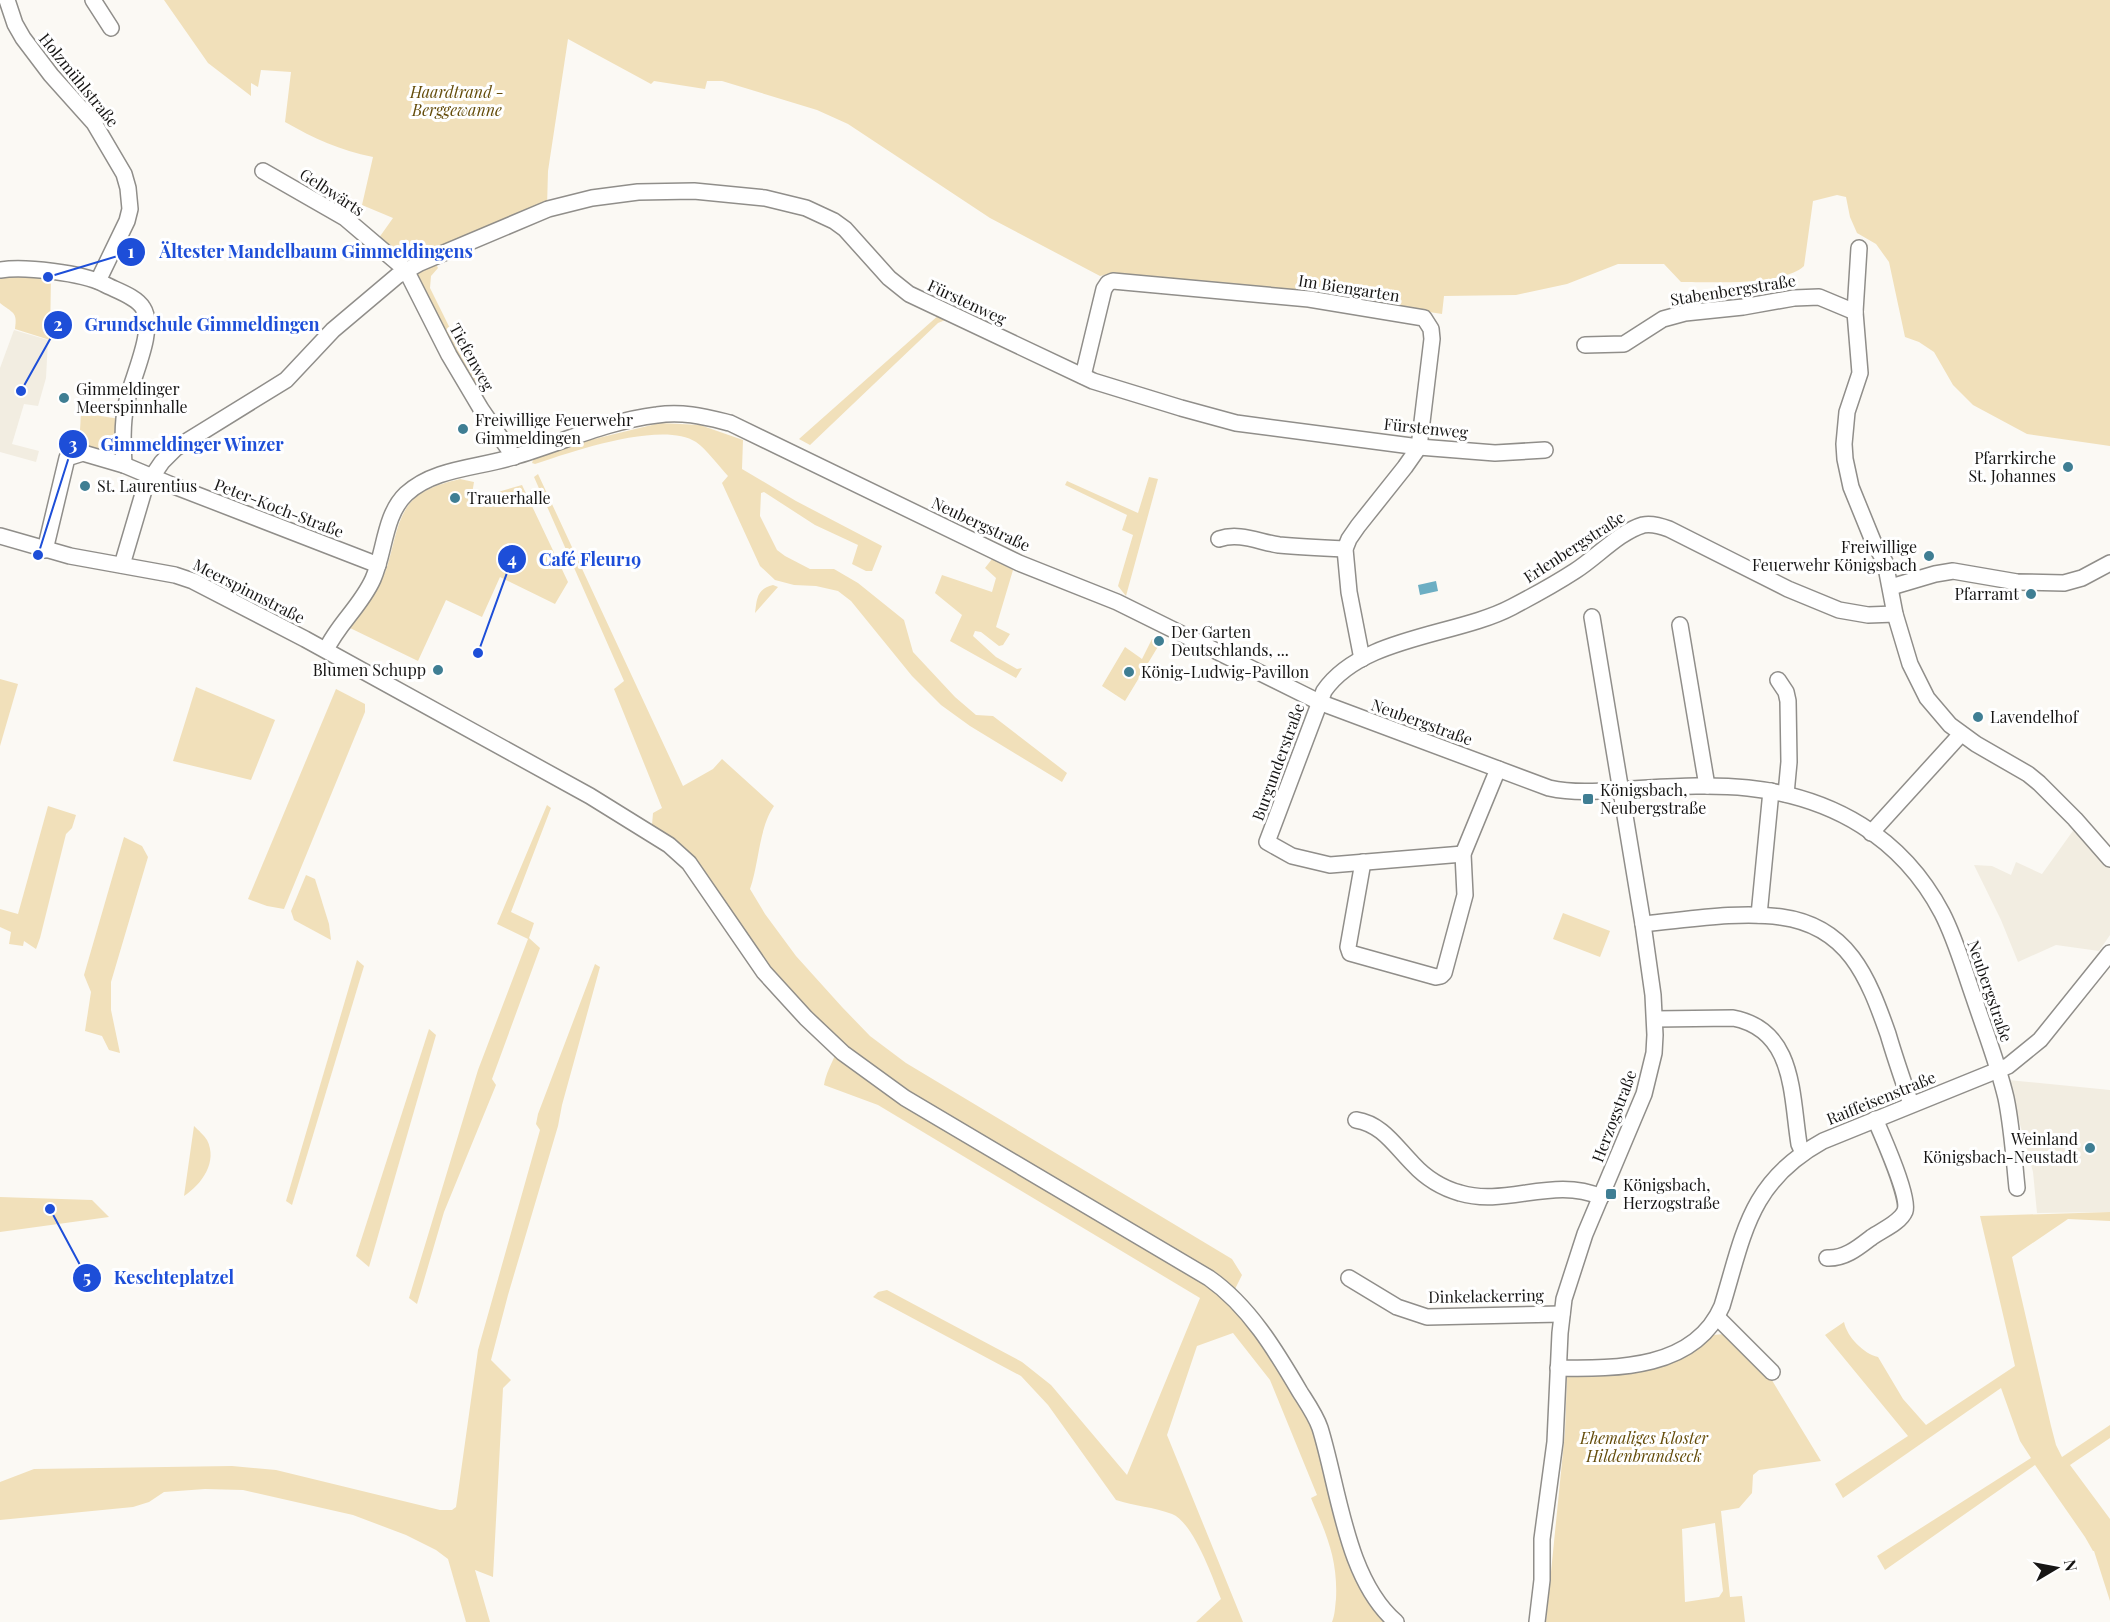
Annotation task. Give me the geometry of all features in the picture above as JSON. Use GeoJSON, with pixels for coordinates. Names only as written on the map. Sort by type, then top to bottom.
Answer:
{"type":"FeatureCollection","features":[{"type":"Feature","properties":{"kind":"street","name":"Holzmühlstraße"},"geometry":{"type":"LineString","coordinates":[[7,0],[15,24],[23,38],[51,75],[94,123],[124,174],[130,209],[127,221],[98,281]]}},
{"type":"Feature","properties":{"kind":"street"},"geometry":{"type":"LineString","coordinates":[[93,0],[111,28]]}},
{"type":"Feature","properties":{"kind":"street","name":"Gelbwärts"},"geometry":{"type":"LineString","coordinates":[[263,171],[345,218],[406,270]]}},
{"type":"Feature","properties":{"kind":"street","name":"Fürstenweg"},"geometry":{"type":"LineString","coordinates":[[122,565],[146,487],[162,462],[176,448],[286,380],[339,324],[406,270],[548,209],[583,200],[638,192],[729,193],[765,198],[822,214],[845,229],[889,278],[909,294],[1083,376],[1181,408],[1236,423],[1419,447],[1495,453],[1545,450]]}},
{"type":"Feature","properties":{"kind":"street"},"geometry":{"type":"LineString","coordinates":[[1859,248],[1855,312],[1860,373],[1847,412],[1845,459],[1851,488],[1869,532],[1885,562],[1903,645],[1920,684],[1938,711],[1961,734],[2039,783],[2110,859]]}},
{"type":"Feature","properties":{"kind":"street"},"geometry":{"type":"LineString","coordinates":[[0,270],[33,270],[85,277],[98,281],[140,304],[144,310],[146,316],[143,349],[126,405],[124,465]]}},
{"type":"Feature","properties":{"kind":"street","name":"Tiefenweg"},"geometry":{"type":"LineString","coordinates":[[406,270],[449,355],[481,409],[514,457]]}},
{"type":"Feature","properties":{"kind":"street","name":"Im Biengarten"},"geometry":{"type":"LineString","coordinates":[[1083,376],[1104,289],[1108,283],[1113,281],[1308,299],[1424,318],[1431,329],[1432,339],[1419,447],[1348,539],[1345,549]]}},
{"type":"Feature","properties":{"kind":"street","name":"Stabenbergstraße"},"geometry":{"type":"LineString","coordinates":[[1585,345],[1624,344],[1663,319],[1685,313],[1805,297],[1819,297],[1855,312]]}},
{"type":"Feature","properties":{"kind":"street","name":"Neubergstraße"},"geometry":{"type":"LineString","coordinates":[[326,650],[334,634],[358,607],[374,577],[393,513],[407,493],[419,484],[453,471],[514,457],[635,418],[660,414],[693,414],[729,423],[1019,563],[1117,602],[1319,702],[1549,788],[1562,791],[1707,786],[1778,793],[1819,803],[1840,813],[1871,833],[1906,862],[1932,896],[1942,915],[1960,957],[1998,1071],[2010,1116],[2018,1188]]}},
{"type":"Feature","properties":{"kind":"street","name":"Peter-Koch-Straße"},"geometry":{"type":"LineString","coordinates":[[45,550],[67,458],[83,453],[124,465],[378,566]]}},
{"type":"Feature","properties":{"kind":"street","name":"Erlenbergstraße"},"geometry":{"type":"LineString","coordinates":[[1319,702],[1329,684],[1362,659],[1413,638],[1500,613],[1576,570],[1631,530],[1646,525],[1653,524],[1669,530],[1788,589],[1839,610],[1869,615],[1895,614]]}},
{"type":"Feature","properties":{"kind":"street","name":"Meerspinnstraße"},"geometry":{"type":"LineString","coordinates":[[0,536],[70,556],[176,575],[193,581],[326,650],[599,801],[669,844],[689,863],[758,964],[776,986],[817,1030],[866,1071],[913,1102],[1209,1278],[1238,1302],[1291,1377],[1319,1425],[1358,1567],[1376,1599],[1396,1622]]}},
{"type":"Feature","properties":{"kind":"street"},"geometry":{"type":"LineString","coordinates":[[1219,539],[1241,536],[1279,544],[1345,549],[1349,592],[1362,659]]}},
{"type":"Feature","properties":{"kind":"street"},"geometry":{"type":"LineString","coordinates":[[1891,587],[1953,571],[2017,582],[2064,583],[2082,578],[2110,563]]}},
{"type":"Feature","properties":{"kind":"street","name":"Herzogstraße"},"geometry":{"type":"LineString","coordinates":[[1537,1622],[1542,1580],[1542,1539],[1555,1451],[1562,1314],[1569,1278],[1649,1080],[1654,1053],[1655,1019],[1643,924],[1592,617]]}},
{"type":"Feature","properties":{"kind":"street"},"geometry":{"type":"LineString","coordinates":[[1680,625],[1707,786]]}},
{"type":"Feature","properties":{"kind":"street"},"geometry":{"type":"LineString","coordinates":[[1759,915],[1778,793],[1789,762],[1788,701],[1786,692],[1778,680]]}},
{"type":"Feature","properties":{"kind":"street","name":"Burgunderstraße"},"geometry":{"type":"LineString","coordinates":[[1319,702],[1267,842],[1292,856],[1330,865],[1463,854]]}},
{"type":"Feature","properties":{"kind":"street"},"geometry":{"type":"LineString","coordinates":[[1871,833],[1961,734]]}},
{"type":"Feature","properties":{"kind":"street"},"geometry":{"type":"LineString","coordinates":[[1363,862],[1349,951],[1356,955],[1436,977],[1441,976],[1444,973],[1465,895],[1463,854],[1498,769]]}},
{"type":"Feature","properties":{"kind":"street"},"geometry":{"type":"LineString","coordinates":[[1643,924],[1759,915],[1809,923],[1833,937],[1856,961],[1873,993],[1911,1104]]}},
{"type":"Feature","properties":{"kind":"street","name":"Raiffeisenstraße"},"geometry":{"type":"LineString","coordinates":[[1717,1317],[1753,1208],[1776,1178],[1803,1153],[1823,1141],[1998,1071],[2016,1061],[2040,1040],[2110,953]]}},
{"type":"Feature","properties":{"kind":"street"},"geometry":{"type":"LineString","coordinates":[[1655,1019],[1734,1018],[1754,1024],[1767,1032],[1775,1041],[1785,1061],[1803,1153]]}},
{"type":"Feature","properties":{"kind":"street"},"geometry":{"type":"LineString","coordinates":[[1827,1258],[1837,1258],[1856,1248],[1899,1219],[1906,1207],[1904,1193],[1875,1119]]}},
{"type":"Feature","properties":{"kind":"street"},"geometry":{"type":"LineString","coordinates":[[1356,1120],[1375,1125],[1428,1177],[1460,1193],[1494,1196],[1575,1189],[1588,1191],[1601,1197]]}},
{"type":"Feature","properties":{"kind":"street","name":"Dinkelackerring"},"geometry":{"type":"LineString","coordinates":[[1349,1278],[1397,1307],[1427,1317],[1562,1314]]}},
{"type":"Feature","properties":{"kind":"street"},"geometry":{"type":"LineString","coordinates":[[1558,1368],[1623,1366],[1665,1358],[1699,1338],[1717,1317],[1772,1372]]}},
{"type":"Feature","properties":{"kind":"shaded area"},"geometry":{"type":"Polygon","coordinates":[[[14,330],[48,340],[46,378],[38,406],[24,404],[12,444],[39,451],[36,462],[0,452],[0,368],[14,330]]]}},
{"type":"Feature","properties":{"kind":"shaded area"},"geometry":{"type":"Polygon","coordinates":[[[2075,828],[2110,868],[2110,935],[2099,951],[2056,945],[2018,962],[2001,920],[1974,865],[1992,866],[2011,875],[2016,862],[2042,874],[2075,828]]]}},
{"type":"Feature","properties":{"kind":"shaded area"},"geometry":{"type":"Polygon","coordinates":[[[2008,1080],[2110,1090],[2110,1212],[2037,1213],[2033,1172],[2008,1080]]]}},
{"type":"Feature","properties":{"kind":"green space","name":"Haardtrand - Berggewanne"},"geometry":{"type":"Polygon","coordinates":[[[164,0],[2110,0],[2110,446],[2027,434],[1973,405],[1953,385],[1934,352],[1919,342],[1905,337],[1889,262],[1876,244],[1857,233],[1850,217],[1846,197],[1837,195],[1813,201],[1804,266],[1780,277],[1746,282],[1681,282],[1664,264],[1618,264],[1567,284],[1516,295],[1444,296],[1442,314],[1310,293],[1112,273],[1100,276],[990,218],[848,124],[817,110],[722,81],[707,81],[705,89],[654,81],[651,84],[568,39],[548,171],[547,207],[416,260],[408,260],[376,242],[393,218],[362,205],[373,157],[328,143],[285,122],[291,72],[261,70],[258,87],[251,83],[251,96],[208,63],[164,0]]]}},
{"type":"Feature","properties":{"kind":"green space"},"geometry":{"type":"Polygon","coordinates":[[[435,262],[438,268],[431,276],[430,288],[487,403],[510,442],[478,399],[415,276],[419,269],[435,262]]]}},
{"type":"Feature","properties":{"kind":"green space"},"geometry":{"type":"Polygon","coordinates":[[[51,275],[50,340],[15,329],[15,316],[0,303],[0,277],[51,275]]]}},
{"type":"Feature","properties":{"kind":"green space"},"geometry":{"type":"Polygon","coordinates":[[[940,314],[950,318],[938,323],[810,445],[799,439],[940,314]]]}},
{"type":"Feature","properties":{"kind":"green space"},"geometry":{"type":"Polygon","coordinates":[[[81,413],[120,419],[119,456],[79,447],[81,413]]]}},
{"type":"Feature","properties":{"kind":"green space"},"geometry":{"type":"Polygon","coordinates":[[[660,423],[700,425],[743,440],[742,469],[796,501],[882,546],[872,571],[866,571],[852,564],[858,545],[815,525],[764,492],[761,493],[760,516],[777,550],[810,569],[834,569],[858,583],[904,620],[913,652],[955,697],[976,715],[993,716],[1067,773],[1062,782],[970,726],[941,705],[912,676],[851,601],[838,591],[775,580],[760,566],[722,483],[728,476],[696,442],[681,436],[662,434],[640,436],[616,440],[532,463],[534,458],[590,440],[660,423]]]}},
{"type":"Feature","properties":{"kind":"green space"},"geometry":{"type":"Polygon","coordinates":[[[538,474],[683,786],[713,769],[722,759],[774,806],[765,824],[750,889],[796,956],[870,1036],[906,1063],[1232,1259],[1242,1275],[1235,1289],[1205,1267],[985,1139],[878,1072],[790,994],[759,956],[676,842],[652,825],[653,813],[662,808],[614,689],[624,681],[534,477],[538,474]]]}},
{"type":"Feature","properties":{"kind":"green space"},"geometry":{"type":"Polygon","coordinates":[[[1149,477],[1158,479],[1126,596],[1118,586],[1133,535],[1122,530],[1127,515],[1065,485],[1067,481],[1138,513],[1149,477]]]}},
{"type":"Feature","properties":{"kind":"green space"},"geometry":{"type":"Polygon","coordinates":[[[460,479],[474,482],[472,494],[484,496],[522,485],[568,582],[555,604],[500,577],[482,617],[446,600],[418,661],[350,628],[382,579],[398,527],[408,506],[425,491],[460,479]]]}},
{"type":"Feature","properties":{"kind":"green space"},"geometry":{"type":"Polygon","coordinates":[[[992,559],[1013,570],[996,627],[1010,634],[1003,645],[999,646],[981,632],[975,631],[973,636],[996,657],[1017,669],[1022,668],[1016,678],[950,641],[962,615],[935,593],[942,575],[992,592],[996,578],[985,568],[992,559]]]}},
{"type":"Feature","properties":{"kind":"green space"},"geometry":{"type":"Polygon","coordinates":[[[773,585],[778,587],[755,613],[757,599],[761,592],[773,585]]]}},
{"type":"Feature","properties":{"kind":"green space"},"geometry":{"type":"Polygon","coordinates":[[[1152,639],[1162,640],[1125,701],[1102,686],[1125,647],[1142,659],[1152,639]]]}},
{"type":"Feature","properties":{"kind":"green space"},"geometry":{"type":"Polygon","coordinates":[[[0,679],[18,684],[0,746],[0,679]]]}},
{"type":"Feature","properties":{"kind":"green space"},"geometry":{"type":"Polygon","coordinates":[[[196,687],[275,720],[251,780],[173,761],[196,687]]]}},
{"type":"Feature","properties":{"kind":"green space"},"geometry":{"type":"Polygon","coordinates":[[[336,689],[365,704],[365,712],[284,909],[267,906],[248,899],[336,689]]]}},
{"type":"Feature","properties":{"kind":"green space"},"geometry":{"type":"Polygon","coordinates":[[[547,805],[551,808],[511,912],[534,923],[529,938],[540,948],[492,1079],[496,1085],[444,1212],[417,1304],[409,1298],[478,1070],[528,939],[497,924],[547,805]]]}},
{"type":"Feature","properties":{"kind":"green space"},"geometry":{"type":"Polygon","coordinates":[[[48,806],[76,815],[72,828],[66,834],[36,949],[24,941],[23,946],[9,944],[11,932],[0,927],[0,909],[18,914],[48,806]]]}},
{"type":"Feature","properties":{"kind":"green space"},"geometry":{"type":"Polygon","coordinates":[[[124,837],[142,846],[148,857],[111,982],[111,1010],[120,1053],[109,1050],[102,1036],[85,1031],[91,992],[84,975],[124,837]]]}},
{"type":"Feature","properties":{"kind":"green space"},"geometry":{"type":"Polygon","coordinates":[[[306,875],[315,879],[329,924],[331,940],[294,920],[291,911],[306,875]]]}},
{"type":"Feature","properties":{"kind":"green space"},"geometry":{"type":"Polygon","coordinates":[[[1563,913],[1610,931],[1600,957],[1553,939],[1563,913]]]}},
{"type":"Feature","properties":{"kind":"green space"},"geometry":{"type":"Polygon","coordinates":[[[357,960],[364,966],[292,1205],[286,1201],[357,960]]]}},
{"type":"Feature","properties":{"kind":"green space"},"geometry":{"type":"Polygon","coordinates":[[[595,964],[600,967],[558,1126],[491,1360],[511,1380],[503,1388],[493,1577],[475,1570],[490,1622],[466,1622],[448,1559],[436,1550],[406,1535],[353,1515],[243,1490],[205,1489],[164,1492],[149,1502],[133,1507],[0,1520],[0,1482],[34,1469],[232,1466],[276,1470],[440,1510],[452,1510],[456,1507],[478,1350],[540,1130],[536,1124],[538,1114],[595,964]]]}},
{"type":"Feature","properties":{"kind":"green space"},"geometry":{"type":"Polygon","coordinates":[[[429,1029],[436,1035],[369,1267],[356,1256],[429,1029]]]}},
{"type":"Feature","properties":{"kind":"green space"},"geometry":{"type":"Polygon","coordinates":[[[836,1053],[1210,1286],[1243,1317],[1314,1424],[1356,1573],[1374,1611],[1384,1622],[1332,1622],[1336,1599],[1335,1571],[1330,1547],[1311,1498],[1317,1495],[1270,1380],[1233,1333],[1197,1346],[1167,1435],[1243,1622],[1196,1622],[1221,1599],[1195,1539],[1180,1519],[1172,1514],[1116,1500],[1048,1405],[1021,1376],[873,1297],[878,1292],[887,1290],[1022,1362],[1051,1385],[1127,1475],[1200,1298],[878,1105],[824,1085],[836,1053]]]}},
{"type":"Feature","properties":{"kind":"green space"},"geometry":{"type":"Polygon","coordinates":[[[194,1126],[207,1140],[211,1156],[202,1179],[184,1196],[194,1126]]]}},
{"type":"Feature","properties":{"kind":"green space"},"geometry":{"type":"Polygon","coordinates":[[[0,1197],[92,1200],[109,1217],[0,1232],[0,1197]]]}},
{"type":"Feature","properties":{"kind":"green space"},"geometry":{"type":"Polygon","coordinates":[[[2110,1212],[2110,1221],[2068,1219],[2012,1257],[2051,1426],[2062,1457],[2110,1425],[2110,1438],[2070,1465],[2110,1519],[2110,1601],[2094,1551],[2035,1465],[1885,1570],[1877,1556],[2031,1458],[2020,1441],[2001,1388],[1843,1498],[1835,1484],[1908,1436],[1825,1335],[1844,1322],[1857,1344],[1878,1357],[1903,1399],[1926,1425],[2015,1366],[1980,1216],[2110,1212]]]}},
{"type":"Feature","properties":{"kind":"green space","name":"Ehemaliges Kloster Hildenbrandseck"},"geometry":{"type":"Polygon","coordinates":[[[1724,1334],[1767,1372],[1821,1461],[1759,1470],[1753,1475],[1752,1493],[1739,1508],[1721,1511],[1730,1597],[1742,1596],[1745,1622],[1546,1622],[1565,1432],[1567,1376],[1682,1357],[1713,1335],[1724,1334]],[[1715,1523],[1682,1529],[1685,1602],[1719,1597],[1723,1591],[1715,1523]]]}},
{"type":"Feature","properties":{"kind":"water"},"geometry":{"type":"Polygon","coordinates":[[[1436,581],[1438,591],[1420,595],[1418,585],[1436,581]]]}},
{"type":"Feature","properties":{"kind":"place","name":"Ältester Mandelbaum Gimmeldingens"},"geometry":{"type":"Point","coordinates":[48,277]}},
{"type":"Feature","properties":{"kind":"place","name":"Grundschule Gimmeldingen"},"geometry":{"type":"Point","coordinates":[21,391]}},
{"type":"Feature","properties":{"kind":"place","name":"Gimmeldinger Meerspinnhalle"},"geometry":{"type":"Point","coordinates":[64,398]}},
{"type":"Feature","properties":{"kind":"place","name":"Freiwillige Feuerwehr Gimmeldingen"},"geometry":{"type":"Point","coordinates":[463,429]}},
{"type":"Feature","properties":{"kind":"place","name":"Pfarrkirche St. Johannes"},"geometry":{"type":"Point","coordinates":[2068,467]}},
{"type":"Feature","properties":{"kind":"place","name":"St. Laurentius"},"geometry":{"type":"Point","coordinates":[85,486]}},
{"type":"Feature","properties":{"kind":"place","name":"Trauerhalle"},"geometry":{"type":"Point","coordinates":[455,498]}},
{"type":"Feature","properties":{"kind":"place","name":"Gimmeldinger Winzer"},"geometry":{"type":"Point","coordinates":[38,555]}},
{"type":"Feature","properties":{"kind":"place","name":"Freiwillige Feuerwehr Königsbach"},"geometry":{"type":"Point","coordinates":[1929,556]}},
{"type":"Feature","properties":{"kind":"place","name":"Pfarramt"},"geometry":{"type":"Point","coordinates":[2031,594]}},
{"type":"Feature","properties":{"kind":"place","name":"Der Garten Deutschlands, ..."},"geometry":{"type":"Point","coordinates":[1159,641]}},
{"type":"Feature","properties":{"kind":"place","name":"Café Fleur19"},"geometry":{"type":"Point","coordinates":[478,653]}},
{"type":"Feature","properties":{"kind":"place","name":"Blumen Schupp"},"geometry":{"type":"Point","coordinates":[438,670]}},
{"type":"Feature","properties":{"kind":"place","name":"König-Ludwig-Pavillon"},"geometry":{"type":"Point","coordinates":[1129,672]}},
{"type":"Feature","properties":{"kind":"place","name":"Lavendelhof"},"geometry":{"type":"Point","coordinates":[1978,717]}},
{"type":"Feature","properties":{"kind":"place","name":"Königsbach, Neubergstraße"},"geometry":{"type":"Point","coordinates":[1588,799]}},
{"type":"Feature","properties":{"kind":"place","name":"Weinland Königsbach-Neustadt"},"geometry":{"type":"Point","coordinates":[2090,1148]}},
{"type":"Feature","properties":{"kind":"place","name":"Königsbach, Herzogstraße"},"geometry":{"type":"Point","coordinates":[1611,1194]}},
{"type":"Feature","properties":{"kind":"place","name":"Keschteplatzel"},"geometry":{"type":"Point","coordinates":[50,1209]}}]}
